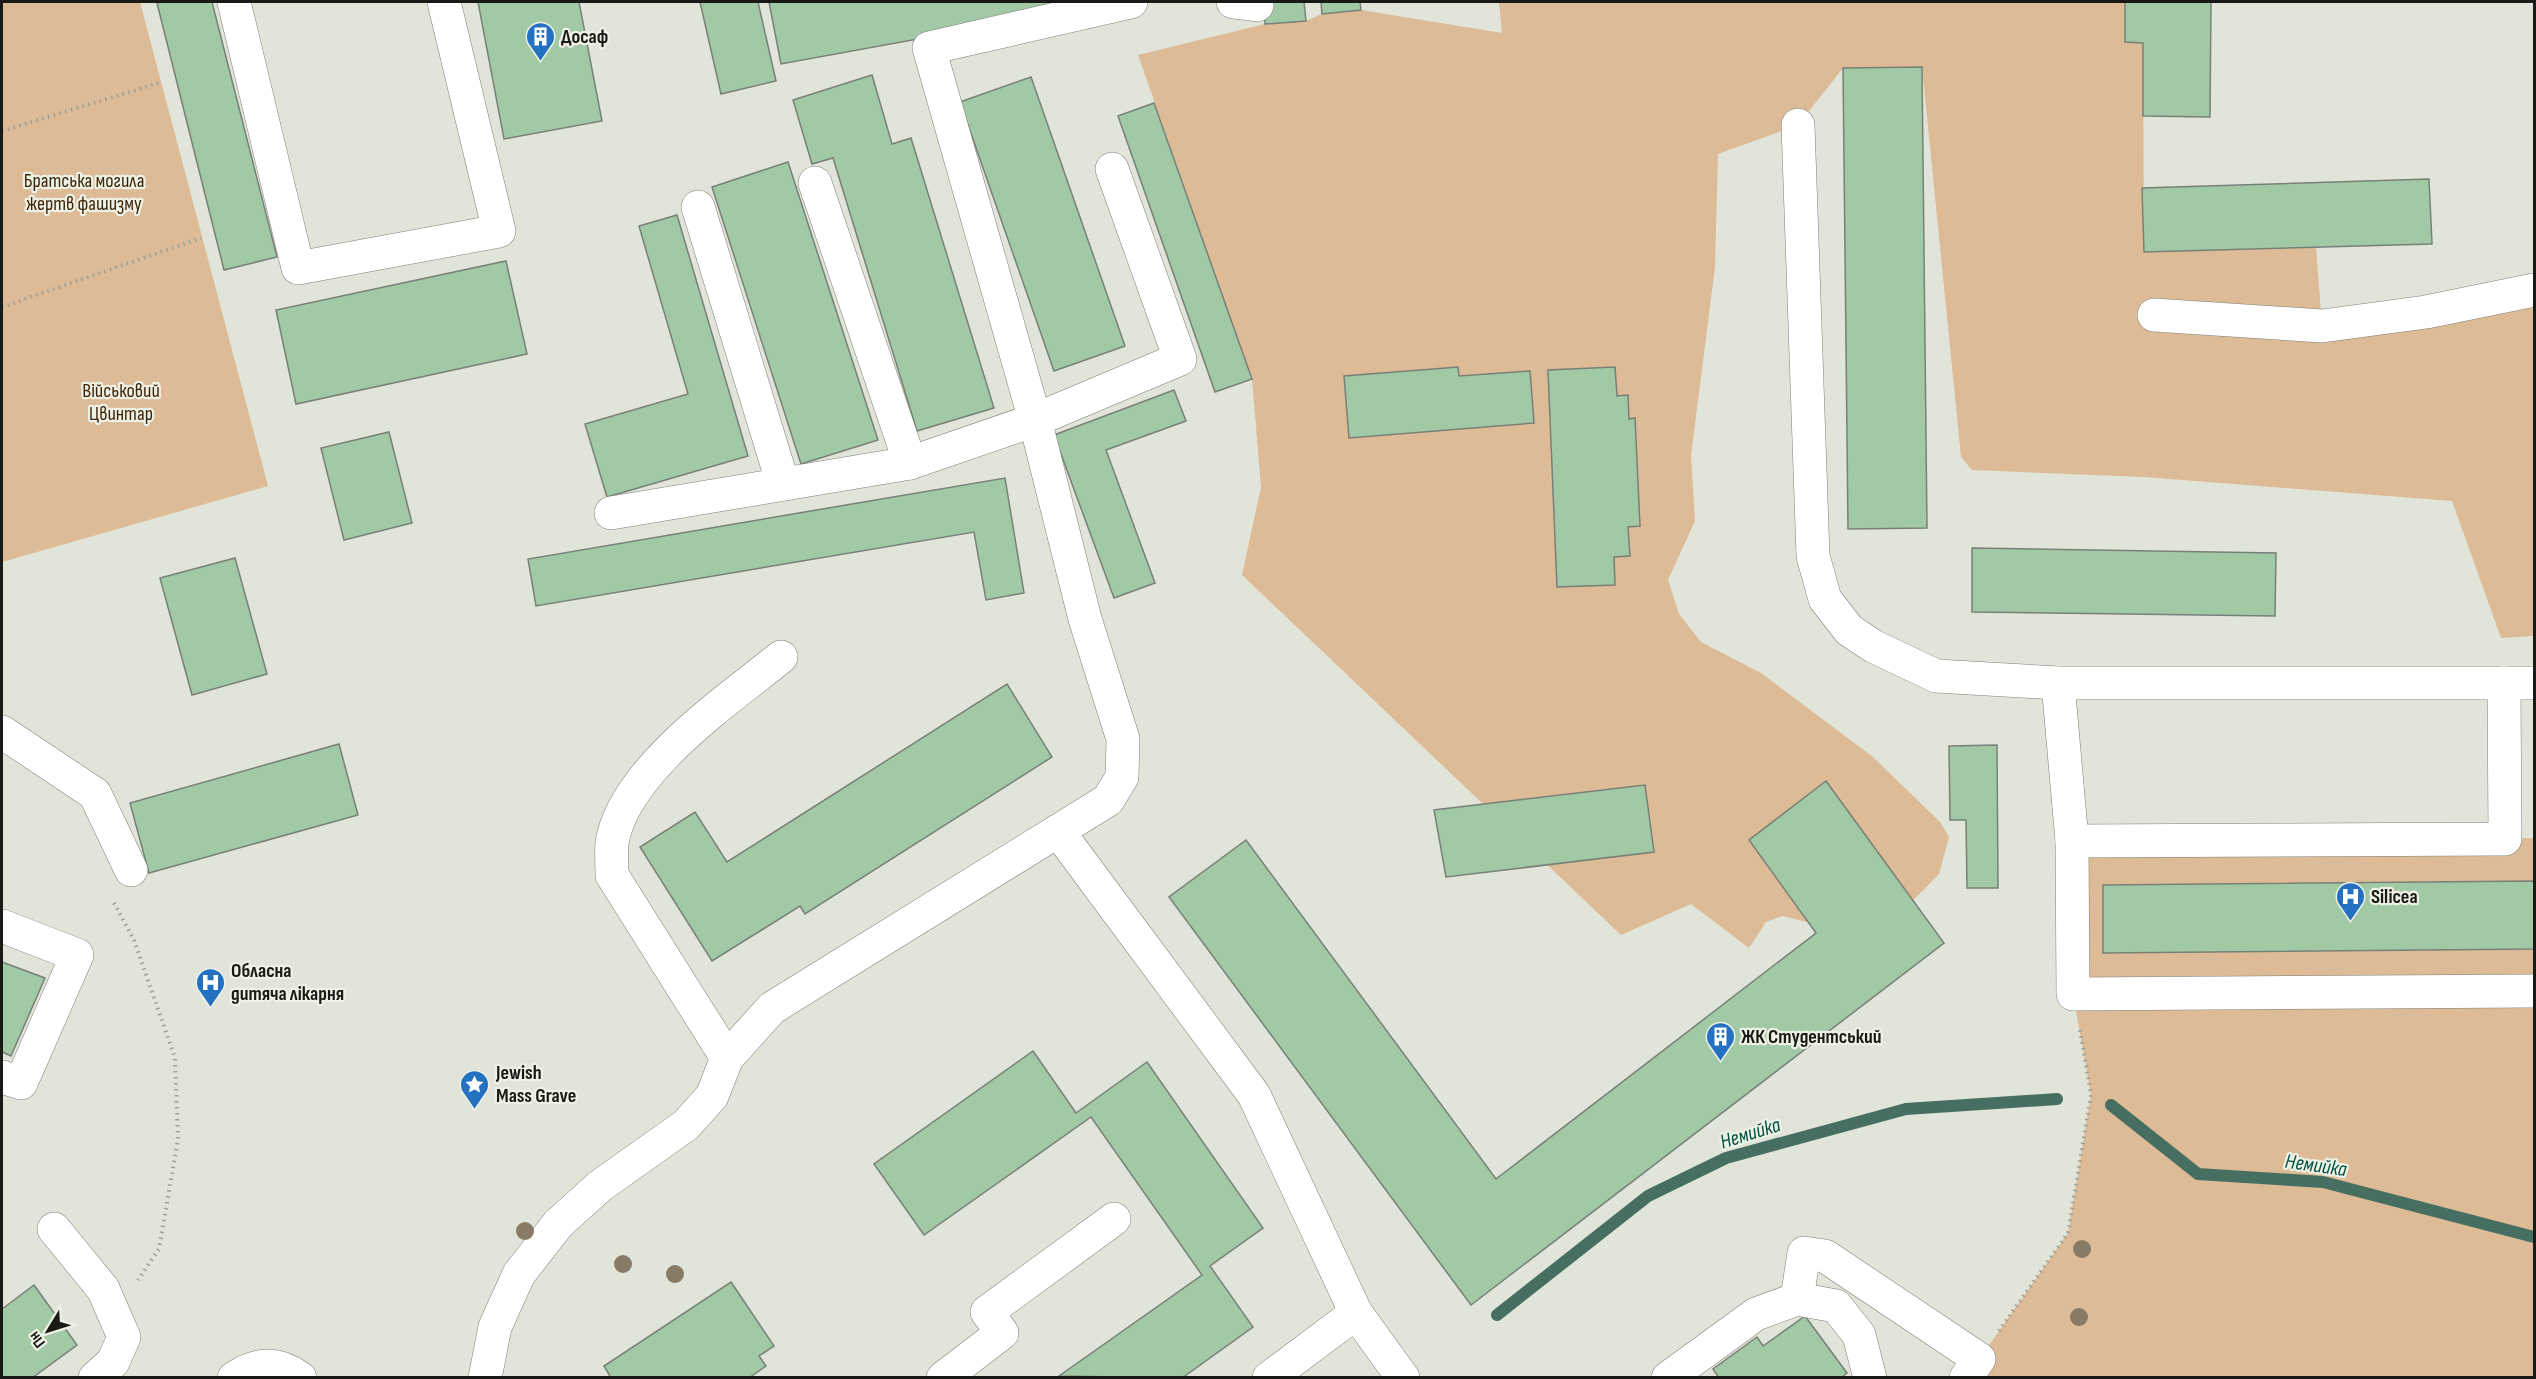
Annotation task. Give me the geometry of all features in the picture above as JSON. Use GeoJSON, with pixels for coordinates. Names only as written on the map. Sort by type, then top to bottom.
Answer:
{"type":"FeatureCollection","features":[{"type":"Feature","properties":{"kind":"lane"},"geometry":{"type":"LineString","coordinates":[[234,2],[298,268],[499,231],[444,2]]}},
{"type":"Feature","properties":{"kind":"lane"},"geometry":{"type":"LineString","coordinates":[[485,1377],[495,1327],[519,1274],[558,1224],[583,1201],[686,1125],[712,1096],[727,1058],[772,1008],[1108,800],[1122,777],[1123,739],[1085,619],[1035,420],[928,48],[1131,2]]}},
{"type":"Feature","properties":{"kind":"lane"},"geometry":{"type":"LineString","coordinates":[[1798,125],[1813,556],[1826,599],[1849,630],[1873,646],[1936,676],[2058,683],[2519,683],[2505,839],[2072,841]]}},
{"type":"Feature","properties":{"kind":"lane"},"geometry":{"type":"LineString","coordinates":[[611,513],[910,463],[1035,420],[1180,359],[1112,169]]}},
{"type":"Feature","properties":{"kind":"lane"},"geometry":{"type":"LineString","coordinates":[[815,183],[910,463]]}},
{"type":"Feature","properties":{"kind":"lane"},"geometry":{"type":"LineString","coordinates":[[698,207],[783,484]]}},
{"type":"Feature","properties":{"kind":"lane"},"geometry":{"type":"LineString","coordinates":[[2154,315],[2322,326],[2426,312],[2535,290]]}},
{"type":"Feature","properties":{"kind":"lane"},"geometry":{"type":"LineString","coordinates":[[727,1058],[612,875],[612,842],[622,813],[646,775],[702,721],[781,657]]}},
{"type":"Feature","properties":{"kind":"lane"},"geometry":{"type":"LineString","coordinates":[[2058,683],[2072,841],[2073,994],[2535,991]]}},
{"type":"Feature","properties":{"kind":"lane"},"geometry":{"type":"LineString","coordinates":[[2,732],[95,794],[131,870]]}},
{"type":"Feature","properties":{"kind":"lane"},"geometry":{"type":"LineString","coordinates":[[1058,831],[1254,1095],[1356,1313],[1404,1377]]}},
{"type":"Feature","properties":{"kind":"lane"},"geometry":{"type":"LineString","coordinates":[[2,926],[77,955],[13,1088]]}},
{"type":"Feature","properties":{"kind":"lane"},"geometry":{"type":"LineString","coordinates":[[943,1377],[1002,1333],[987,1312],[1114,1219]]}},
{"type":"Feature","properties":{"kind":"lane"},"geometry":{"type":"LineString","coordinates":[[54,1229],[103,1289],[124,1337],[113,1362],[95,1377]]}},
{"type":"Feature","properties":{"kind":"lane"},"geometry":{"type":"LineString","coordinates":[[1797,1299],[1804,1253],[1825,1256],[1973,1368]]}},
{"type":"Feature","properties":{"kind":"lane"},"geometry":{"type":"LineString","coordinates":[[1668,1377],[1756,1314],[1797,1299],[1836,1306],[1859,1335],[1870,1377]]}},
{"type":"Feature","properties":{"kind":"lane"},"geometry":{"type":"LineString","coordinates":[[1269,1377],[1356,1313]]}},
{"type":"Feature","properties":{"kind":"lane"},"geometry":{"type":"LineString","coordinates":[[234,1377],[254,1366],[270,1365],[287,1368],[300,1377]]}},
{"type":"Feature","properties":{"kind":"path"},"geometry":{"type":"LineString","coordinates":[[2,131],[159,83]]}},
{"type":"Feature","properties":{"kind":"path"},"geometry":{"type":"LineString","coordinates":[[2,307],[201,238]]}},
{"type":"Feature","properties":{"kind":"path"},"geometry":{"type":"LineString","coordinates":[[111,898],[134,940],[175,1058],[178,1139],[159,1249],[115,1316]]}},
{"type":"Feature","properties":{"kind":"path"},"geometry":{"type":"LineString","coordinates":[[1973,1368],[2068,1233],[2091,1095],[2073,994]]}},
{"type":"Feature","properties":{"kind":"green space","name":"Військовий Цвинтар"},"geometry":{"type":"Polygon","coordinates":[[[2,2],[140,2],[268,486],[2,562],[2,2]]]}},
{"type":"Feature","properties":{"kind":"green space"},"geometry":{"type":"Polygon","coordinates":[[[1499,2],[2125,2],[2125,42],[2143,43],[2144,252],[2316,247],[2322,326],[2534,290],[2534,636],[2501,638],[2452,501],[2144,477],[1972,470],[1961,457],[1922,67],[1843,68],[1798,125],[1718,154],[1715,267],[1691,456],[1695,521],[1668,580],[1679,614],[1701,642],[1761,673],[1873,757],[1940,822],[1949,837],[1939,874],[1884,930],[1831,928],[1783,916],[1766,922],[1749,948],[1691,904],[1621,935],[1242,575],[1261,487],[1252,379],[1138,55],[1265,24],[1306,21],[1322,14],[1361,10],[1502,33],[1499,2]]]}},
{"type":"Feature","properties":{"kind":"green space"},"geometry":{"type":"Polygon","coordinates":[[[2534,838],[2534,1377],[1966,1378],[2068,1233],[2091,1095],[2073,994],[2072,841],[2534,838]]]}},
{"type":"Feature","properties":{"kind":"building"},"geometry":{"type":"Polygon","coordinates":[[[212,2],[277,257],[224,270],[157,3],[212,2]]]}},
{"type":"Feature","properties":{"kind":"building","name":"Досаф"},"geometry":{"type":"Polygon","coordinates":[[[478,2],[579,2],[602,121],[504,139],[478,2]]]}},
{"type":"Feature","properties":{"kind":"building"},"geometry":{"type":"Polygon","coordinates":[[[700,2],[758,2],[776,81],[721,94],[700,2]]]}},
{"type":"Feature","properties":{"kind":"building"},"geometry":{"type":"Polygon","coordinates":[[[769,2],[1116,2],[1116,3],[781,64],[769,2]]]}},
{"type":"Feature","properties":{"kind":"building"},"geometry":{"type":"Polygon","coordinates":[[[1264,2],[1304,2],[1306,21],[1265,24],[1264,2]]]}},
{"type":"Feature","properties":{"kind":"building"},"geometry":{"type":"Polygon","coordinates":[[[1321,2],[1360,2],[1361,10],[1322,14],[1321,2]]]}},
{"type":"Feature","properties":{"kind":"building"},"geometry":{"type":"Polygon","coordinates":[[[2125,2],[2211,2],[2210,117],[2143,116],[2143,43],[2125,42],[2125,2]]]}},
{"type":"Feature","properties":{"kind":"building"},"geometry":{"type":"Polygon","coordinates":[[[1922,67],[1927,528],[1848,529],[1843,68],[1922,67]]]}},
{"type":"Feature","properties":{"kind":"building"},"geometry":{"type":"Polygon","coordinates":[[[872,75],[892,144],[911,138],[994,408],[917,431],[833,158],[812,164],[793,100],[872,75]]]}},
{"type":"Feature","properties":{"kind":"building"},"geometry":{"type":"Polygon","coordinates":[[[1031,77],[1125,346],[1054,371],[960,102],[1031,77]]]}},
{"type":"Feature","properties":{"kind":"building"},"geometry":{"type":"Polygon","coordinates":[[[1154,103],[1252,379],[1215,392],[1118,116],[1154,103]]]}},
{"type":"Feature","properties":{"kind":"building"},"geometry":{"type":"Polygon","coordinates":[[[788,162],[878,440],[801,464],[712,187],[788,162]]]}},
{"type":"Feature","properties":{"kind":"building"},"geometry":{"type":"Polygon","coordinates":[[[2429,179],[2432,244],[2144,252],[2142,188],[2429,179]]]}},
{"type":"Feature","properties":{"kind":"building"},"geometry":{"type":"Polygon","coordinates":[[[677,215],[748,456],[607,497],[585,424],[688,394],[639,226],[677,215]]]}},
{"type":"Feature","properties":{"kind":"building"},"geometry":{"type":"Polygon","coordinates":[[[506,261],[527,354],[296,404],[276,310],[506,261]]]}},
{"type":"Feature","properties":{"kind":"building"},"geometry":{"type":"Polygon","coordinates":[[[1458,367],[1459,376],[1530,371],[1534,423],[1349,438],[1344,376],[1458,367]]]}},
{"type":"Feature","properties":{"kind":"building"},"geometry":{"type":"Polygon","coordinates":[[[1615,367],[1617,396],[1628,395],[1629,419],[1635,418],[1640,526],[1628,527],[1630,556],[1614,557],[1615,585],[1557,587],[1548,370],[1615,367]]]}},
{"type":"Feature","properties":{"kind":"building"},"geometry":{"type":"Polygon","coordinates":[[[1174,390],[1186,421],[1106,450],[1155,583],[1114,598],[1054,435],[1174,390]]]}},
{"type":"Feature","properties":{"kind":"building"},"geometry":{"type":"Polygon","coordinates":[[[389,432],[412,523],[344,540],[321,448],[389,432]]]}},
{"type":"Feature","properties":{"kind":"building"},"geometry":{"type":"Polygon","coordinates":[[[1005,478],[1024,593],[986,600],[974,532],[536,606],[528,559],[1005,478]]]}},
{"type":"Feature","properties":{"kind":"building"},"geometry":{"type":"Polygon","coordinates":[[[1972,548],[2276,553],[2275,616],[1972,612],[1972,548]]]}},
{"type":"Feature","properties":{"kind":"building"},"geometry":{"type":"Polygon","coordinates":[[[235,558],[267,674],[192,695],[160,578],[235,558]]]}},
{"type":"Feature","properties":{"kind":"building"},"geometry":{"type":"Polygon","coordinates":[[[1007,684],[1052,757],[805,914],[800,906],[712,961],[640,847],[695,812],[727,862],[1007,684]]]}},
{"type":"Feature","properties":{"kind":"building"},"geometry":{"type":"Polygon","coordinates":[[[339,744],[358,815],[149,873],[130,803],[339,744]]]}},
{"type":"Feature","properties":{"kind":"building"},"geometry":{"type":"Polygon","coordinates":[[[1997,745],[1998,888],[1967,888],[1966,820],[1950,820],[1949,746],[1997,745]]]}},
{"type":"Feature","properties":{"kind":"building","name":"ЖК Студентський"},"geometry":{"type":"Polygon","coordinates":[[[1826,781],[1944,943],[1471,1305],[1169,897],[1246,840],[1496,1179],[1816,933],[1749,840],[1826,781]]]}},
{"type":"Feature","properties":{"kind":"building"},"geometry":{"type":"Polygon","coordinates":[[[1645,785],[1654,852],[1446,877],[1434,810],[1645,785]]]}},
{"type":"Feature","properties":{"kind":"building"},"geometry":{"type":"Polygon","coordinates":[[[2534,881],[2534,949],[2103,953],[2103,885],[2534,881]]]}},
{"type":"Feature","properties":{"kind":"building"},"geometry":{"type":"Polygon","coordinates":[[[2,962],[45,978],[11,1056],[2,1052],[2,962]]]}},
{"type":"Feature","properties":{"kind":"building"},"geometry":{"type":"Polygon","coordinates":[[[1033,1051],[1076,1113],[1147,1062],[1263,1228],[1210,1266],[1253,1327],[1182,1378],[1059,1376],[1202,1275],[1091,1117],[924,1235],[874,1164],[1033,1051]]]}},
{"type":"Feature","properties":{"kind":"building"},"geometry":{"type":"Polygon","coordinates":[[[731,1282],[774,1346],[759,1356],[766,1366],[749,1378],[611,1378],[604,1366],[731,1282]]]}},
{"type":"Feature","properties":{"kind":"building"},"geometry":{"type":"Polygon","coordinates":[[[34,1285],[77,1345],[32,1378],[2,1378],[2,1309],[34,1285]]]}},
{"type":"Feature","properties":{"kind":"building"},"geometry":{"type":"Polygon","coordinates":[[[1805,1316],[1847,1373],[1841,1378],[1719,1378],[1713,1369],[1757,1337],[1763,1346],[1805,1316]]]}},
{"type":"Feature","properties":{"kind":"waterway","name":"Немийка"},"geometry":{"type":"LineString","coordinates":[[1497,1315],[1648,1196],[1726,1158],[1906,1109],[2057,1099]]}},
{"type":"Feature","properties":{"kind":"waterway","name":"Немийка"},"geometry":{"type":"LineString","coordinates":[[2111,1105],[2198,1174],[2323,1182],[2534,1237]]}},
{"type":"Feature","properties":{"kind":"place","name":"Досаф"},"geometry":{"type":"Point","coordinates":[540,62]}},
{"type":"Feature","properties":{"kind":"place","name":"Silicea"},"geometry":{"type":"Point","coordinates":[2350,922]}},
{"type":"Feature","properties":{"kind":"place","name":"Обласна дитяча лікарня"},"geometry":{"type":"Point","coordinates":[210,1008]}},
{"type":"Feature","properties":{"kind":"place","name":"ЖК Студентський"},"geometry":{"type":"Point","coordinates":[1720,1062]}},
{"type":"Feature","properties":{"kind":"place","name":"Jewish Mass Grave"},"geometry":{"type":"Point","coordinates":[475,1110]}},
{"type":"Feature","properties":{"kind":"park label","name":"Братська могила жертв фашизму"},"geometry":{"type":"Point","coordinates":[84,192]}}]}
